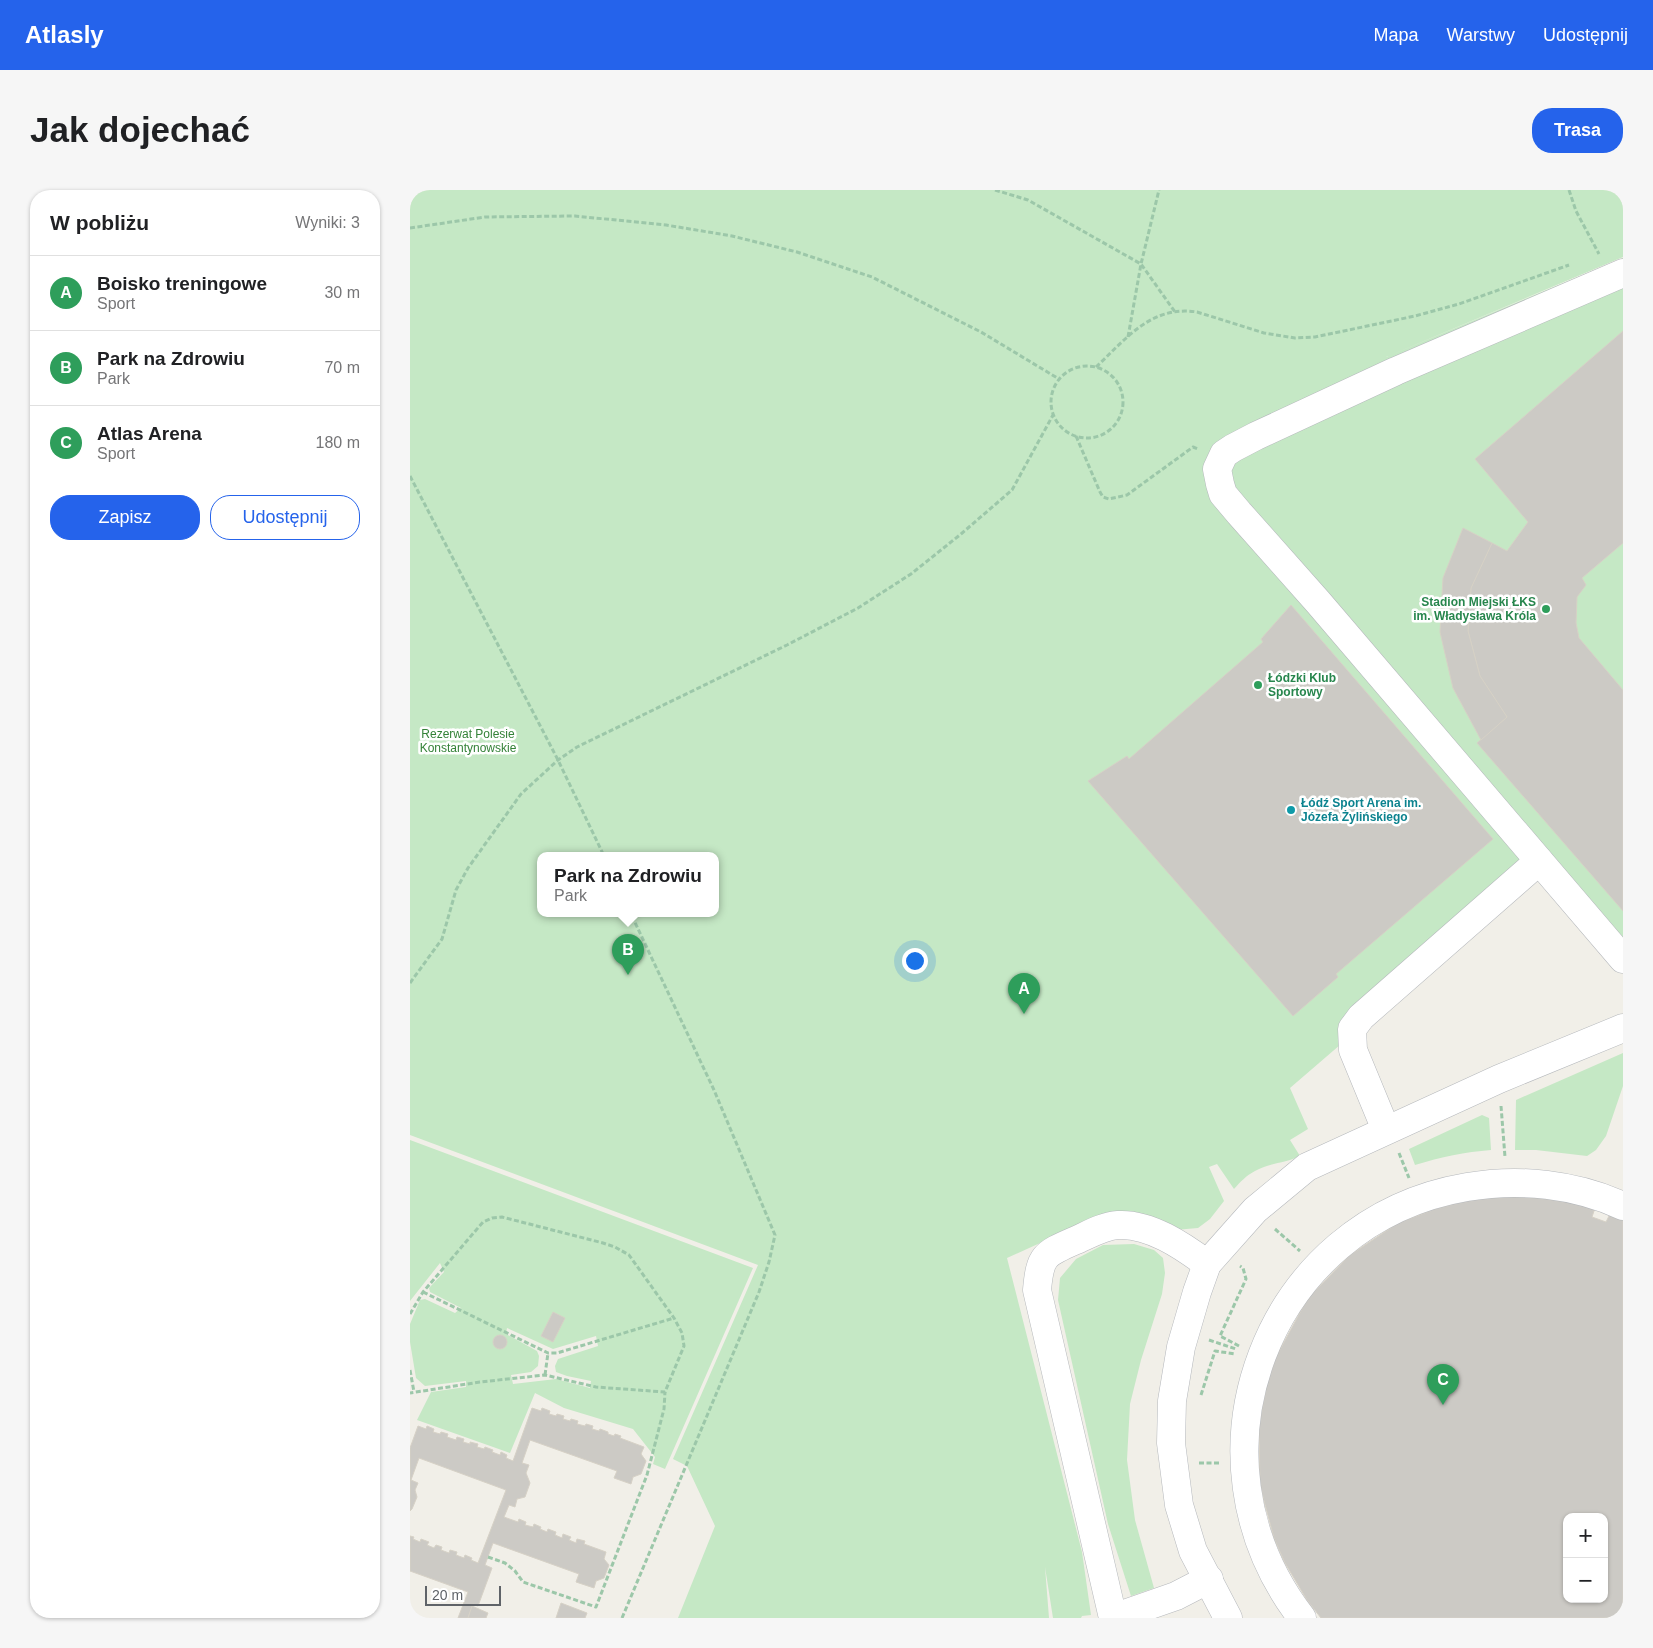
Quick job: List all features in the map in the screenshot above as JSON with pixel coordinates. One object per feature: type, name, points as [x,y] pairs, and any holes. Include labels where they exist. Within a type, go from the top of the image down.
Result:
[{"type":"street","points":[[1623,273],[1396,371],[1256,436],[1224,454],[1217,469],[1224,494],[1238,513],[1318,602],[1623,959]]},
{"type":"street","points":[[1393,1142],[1353,1050],[1352,1029],[1361,1017],[1539,861]]},
{"type":"street","points":[[1228,1618],[1193,1551],[1179,1505],[1171,1443],[1172,1400],[1182,1347],[1207,1264],[1255,1210],[1307,1166],[1393,1142],[1499,1079],[1623,1028]]},
{"type":"street","points":[[1302,1618],[1280,1586],[1258,1539],[1246,1489],[1244,1450],[1247,1410],[1256,1370],[1273,1329],[1298,1290],[1328,1256],[1365,1227],[1416,1200],[1448,1190],[1492,1183],[1540,1184],[1572,1189],[1623,1206]]},
{"type":"street","points":[[1207,1264],[1178,1244],[1149,1230],[1134,1226],[1117,1225],[1100,1230],[1052,1251],[1042,1261],[1038,1274],[1037,1290],[1113,1618],[1176,1596],[1209,1579]]},
{"type":"path","points":[[995,190],[1028,200],[1141,264],[1175,312]]},
{"type":"path","points":[[1128,337],[1141,264],[1159,190]]},
{"type":"path","points":[[1569,190],[1576,211],[1599,254],[1590,257]]},
{"type":"path","points":[[410,228],[485,216],[575,216],[666,225],[732,236],[796,252],[872,277],[981,332],[1059,380]]},
{"type":"path","points":[[1096,367],[1140,326],[1164,314],[1186,310],[1264,333],[1295,338],[1315,336],[1415,316],[1459,304],[1573,264]]},
{"type":"path","points":[[1086,366],[1096,367],[1113,376],[1122,391],[1123,410],[1120,419],[1108,432],[1090,439],[1076,436],[1064,430],[1054,415],[1051,406],[1051,397],[1059,380],[1066,372],[1086,366]]},
{"type":"path","points":[[410,983],[442,938],[456,890],[468,868],[521,794],[558,760],[577,747],[849,613],[911,574],[1012,490],[1054,415]]},
{"type":"path","points":[[1076,436],[1100,492],[1103,497],[1109,499],[1119,498],[1134,490],[1193,447],[1196,447],[1217,469]]},
{"type":"path","points":[[410,476],[558,760],[602,852]]},
{"type":"path","points":[[622,1618],[758,1292],[769,1262],[775,1235],[714,1090],[632,917]]},
{"type":"path","points":[[1503,1137],[1505,1152]]},
{"type":"path","points":[[1393,1142],[1406,1171]]},
{"type":"path","points":[[410,1314],[424,1292],[483,1222],[502,1217],[603,1243],[622,1251],[629,1256],[674,1318],[682,1333],[684,1346],[664,1392],[664,1409],[647,1475],[596,1607],[523,1582],[515,1571],[505,1563],[488,1557]]},
{"type":"path","points":[[1284,1238],[1294,1246]]},
{"type":"path","points":[[1239,1346],[1220,1336],[1241,1290]]},
{"type":"path","points":[[424,1292],[548,1353],[556,1353],[674,1318]]},
{"type":"path","points":[[1216,1342],[1233,1348]]},
{"type":"path","points":[[1202,1395],[1208,1369],[1215,1351],[1236,1354]]},
{"type":"path","points":[[545,1375],[548,1353]]},
{"type":"path","points":[[410,1370],[412,1392],[545,1375],[596,1386],[664,1392]]},
{"type":"path","points":[[1196,1464],[1215,1463]]},
{"type":"green space","name":"Rezerwat Polesie Konstantynowskie","points":[[410,190],[1623,190],[1623,257],[1386,357],[1623,258],[1623,957],[1542,871],[1290,1088],[1308,1129],[1290,1140],[1300,1156],[1255,1171],[1234,1189],[1217,1164],[1209,1167],[1224,1201],[1210,1219],[1198,1228],[1175,1230],[1095,1218],[1007,1258],[1082,1552],[1091,1615],[1082,1616],[1081,1618],[1053,1618],[1045,1567],[1049,1618],[678,1618],[715,1526],[687,1466],[673,1459],[758,1265],[410,1135]]},
{"type":"green space","points":[[1623,1053],[1623,1086],[1606,1136],[1596,1150],[1587,1156],[1536,1150],[1515,1150],[1516,1100]]},
{"type":"green space","points":[[1482,1115],[1489,1118],[1491,1150],[1453,1155],[1415,1165],[1409,1149]]},
{"type":"green space","points":[[410,1140],[753,1268],[665,1469],[653,1464],[655,1457],[633,1429],[564,1408],[535,1393],[510,1453],[417,1420],[431,1392],[466,1387],[466,1381],[425,1386],[416,1378],[410,1342],[410,1324],[420,1300],[425,1299],[455,1313],[461,1308],[430,1292],[429,1288],[444,1272],[440,1263],[410,1301]],"holes":[[[507,1328],[553,1349],[596,1336],[598,1346],[558,1359],[555,1366],[556,1372],[591,1381],[590,1388],[556,1379],[513,1384],[511,1375],[531,1372],[538,1366],[539,1356],[537,1351],[506,1334]]]},
{"type":"green space","points":[[1134,1244],[1154,1250],[1163,1258],[1165,1273],[1162,1294],[1141,1360],[1130,1404],[1127,1460],[1135,1520],[1154,1588],[1131,1596],[1108,1524],[1058,1300],[1060,1278],[1076,1259],[1103,1245]]},
{"type":"building","name":"Stadion Miejski ŁKS im. Władysława Króla","points":[[1623,331],[1623,543],[1582,578],[1586,585],[1577,597],[1576,623],[1579,638],[1623,690],[1623,911],[1477,743],[1507,717],[1480,676],[1468,631],[1471,588],[1492,543],[1507,551],[1528,522],[1475,459]]},
{"type":"building","points":[[1463,528],[1492,543],[1471,588],[1468,631],[1480,676],[1507,717],[1481,740],[1453,688],[1440,632],[1443,578]]},
{"type":"building","name":"Łódź Sport Arena im. Józefa Żylińskiego","points":[[1291,605],[1493,839],[1336,974],[1338,977],[1293,1016],[1088,781],[1127,756],[1129,759],[1263,642],[1261,639]]},
{"type":"building","points":[[1507,1195],[1564,1199],[1595,1208],[1592,1217],[1606,1222],[1610,1214],[1623,1220],[1623,1618],[1321,1618],[1307,1600],[1285,1563],[1274,1538],[1260,1483],[1259,1426],[1267,1384],[1276,1357],[1311,1295],[1350,1255],[1398,1223],[1451,1203]]},
{"type":"building","points":[[553,1312],[565,1318],[553,1342],[541,1336]]},
{"type":"building","points":[[500,1335],[505,1337],[507,1342],[505,1347],[500,1349],[495,1347],[493,1342],[495,1337]]},
{"type":"building","points":[[532,1408],[541,1411],[542,1408],[550,1411],[549,1414],[564,1416],[563,1419],[570,1421],[571,1419],[578,1421],[577,1424],[585,1426],[586,1424],[593,1426],[592,1429],[599,1431],[600,1429],[614,1436],[615,1434],[621,1436],[620,1438],[644,1447],[641,1454],[646,1461],[641,1474],[633,1477],[631,1484],[614,1478],[617,1471],[530,1440],[522,1463],[529,1465],[526,1473],[530,1483],[525,1497],[517,1499],[515,1507],[509,1505],[504,1517],[518,1522],[519,1519],[526,1522],[525,1525],[533,1527],[534,1524],[547,1532],[548,1529],[556,1532],[555,1535],[562,1538],[563,1534],[571,1537],[569,1540],[576,1543],[577,1539],[585,1541],[584,1544],[606,1552],[604,1559],[609,1565],[604,1578],[596,1581],[594,1588],[576,1582],[579,1574],[493,1543],[485,1565],[492,1568],[478,1606],[473,1604],[468,1618],[458,1618],[468,1592],[410,1571],[410,1536],[420,1542],[421,1539],[429,1542],[427,1545],[434,1548],[436,1545],[442,1547],[441,1550],[449,1553],[450,1550],[457,1552],[456,1555],[464,1558],[465,1555],[478,1563],[506,1490],[419,1458],[411,1480],[418,1483],[415,1490],[417,1497],[410,1511],[410,1448],[418,1426],[426,1429],[427,1426],[434,1429],[433,1432],[448,1434],[447,1437],[456,1440],[457,1437],[464,1439],[463,1442],[478,1444],[477,1447],[484,1449],[485,1447],[500,1455],[501,1452],[507,1455],[506,1458],[513,1461]]},
{"type":"building","points":[[561,1603],[587,1613],[585,1618],[556,1618]]},
{"type":"building","points":[[472,1606],[488,1613],[486,1618],[468,1618]]},
{"type":"place","name":"Stadion Miejski ŁKS im. Władysława Króla","points":[[1546,609]]},
{"type":"place","name":"Łódzki Klub Sportowy","points":[[1258,685]]},
{"type":"place","name":"Łódź Sport Arena im. Józefa Żylińskiego","points":[[1291,810]]},
{"type":"place","name":"Park na Zdrowiu","points":[[628,975]]},
{"type":"place","name":"Boisko treningowe","points":[[1024,1014]]},
{"type":"place","name":"Atlas Arena","points":[[1443,1405]]}]
